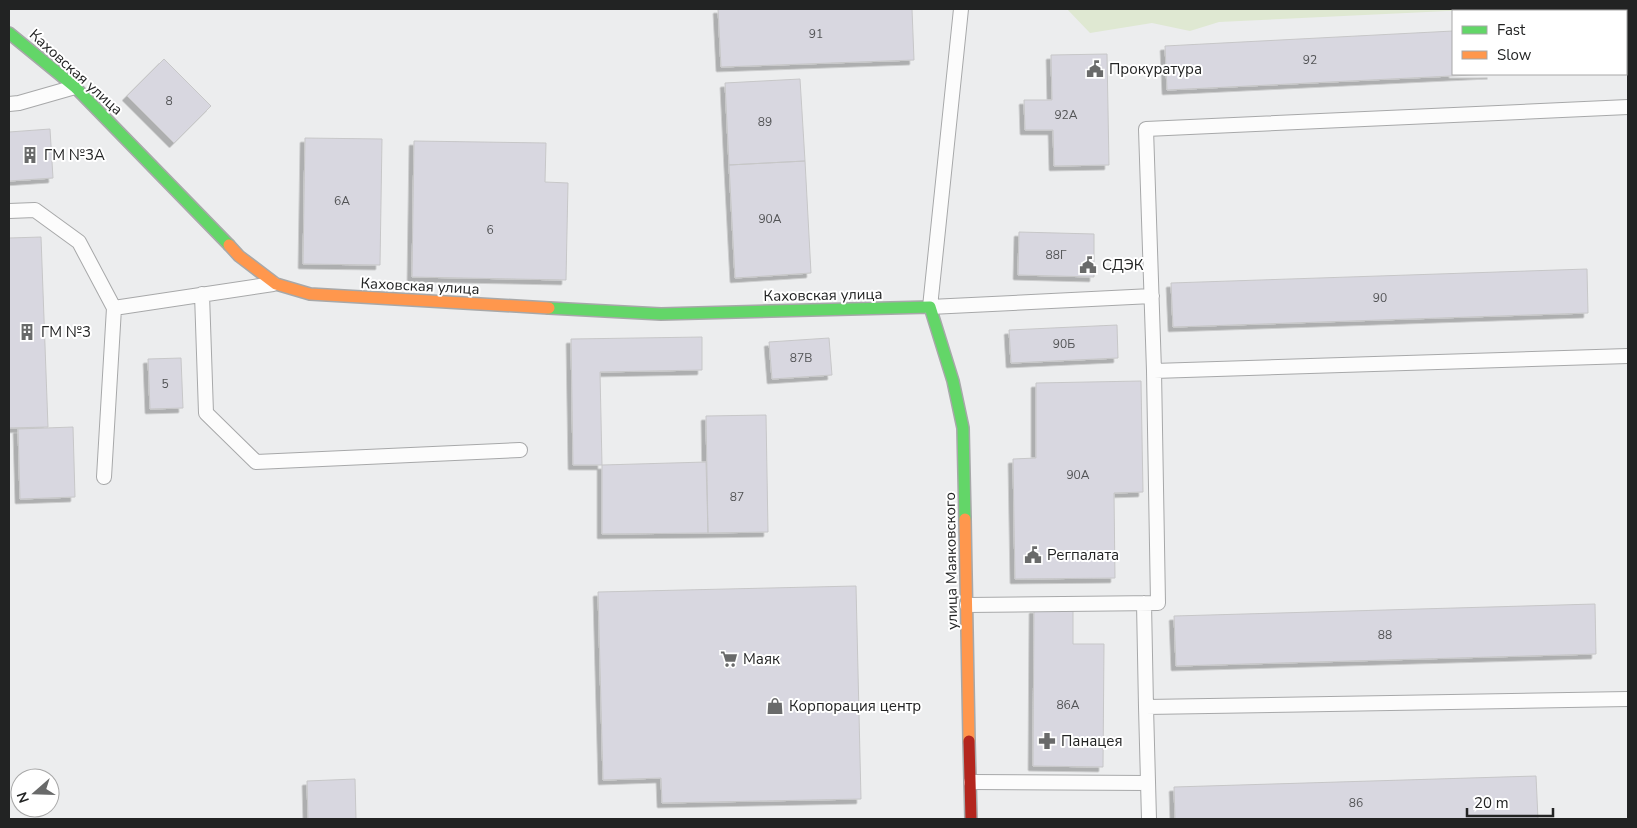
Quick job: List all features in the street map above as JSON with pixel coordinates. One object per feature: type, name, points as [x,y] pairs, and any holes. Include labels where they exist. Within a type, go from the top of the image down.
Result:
[{"type":"street","name":"Каховская улица","points":[[9,33],[75,87],[239,256],[276,284],[310,294],[661,314],[930,307]]},
{"type":"street","name":"улица Маяковского","points":[[930,307],[953,380],[963,428],[971,819]]},
{"type":"lane","points":[[961,9],[930,307],[1152,296]]},
{"type":"lane","points":[[9,104],[19,103],[75,87]]},
{"type":"lane","points":[[967,605],[1158,603],[1154,371],[1146,129],[1628,107]]},
{"type":"lane","points":[[9,211],[35,210],[79,242],[114,308],[104,477]]},
{"type":"lane","points":[[114,308],[276,284]]},
{"type":"lane","points":[[202,294],[206,414],[256,462],[520,450]]},
{"type":"lane","points":[[1154,371],[1628,356]]},
{"type":"lane","points":[[1144,603],[1149,819]]},
{"type":"lane","points":[[1146,707],[1628,699]]},
{"type":"lane","points":[[971,782],[1148,783]]},
{"type":"green space","points":[[1067,9],[1490,9],[1219,22],[1190,31],[1152,23],[1090,33]]},
{"type":"building","points":[[718,9],[912,9],[914,60],[721,67]]},
{"type":"building","points":[[1628,22],[1628,67],[1627,67]]},
{"type":"building","points":[[1452,31],[1452,75],[1472,75],[1167,90],[1165,46]]},
{"type":"building","points":[[1107,54],[1109,165],[1054,166],[1053,130],[1025,130],[1024,100],[1052,100],[1051,55]]},
{"type":"building","points":[[164,59],[211,106],[174,143],[127,96]]},
{"type":"building","points":[[800,79],[805,161],[729,165],[725,83]]},
{"type":"building","name":"ГМ №3А","points":[[50,129],[53,178],[9,181],[9,132]]},
{"type":"building","points":[[305,138],[382,139],[380,265],[303,264]]},
{"type":"building","points":[[414,141],[546,143],[545,182],[568,183],[566,280],[412,277]]},
{"type":"building","points":[[805,161],[811,273],[735,278],[729,165]]},
{"type":"building","points":[[1019,232],[1094,234],[1094,277],[1018,275]]},
{"type":"building","name":"ГМ №3","points":[[41,237],[48,427],[9,428],[9,238]]},
{"type":"building","points":[[1587,269],[1588,313],[1173,327],[1171,283]]},
{"type":"building","points":[[1117,325],[1118,358],[1011,363],[1009,330]]},
{"type":"building","points":[[702,337],[702,370],[600,372],[602,465],[573,465],[571,339]]},
{"type":"building","points":[[829,338],[832,375],[772,379],[769,342]]},
{"type":"building","points":[[181,358],[183,408],[150,409],[148,359]]},
{"type":"building","points":[[1141,381],[1143,492],[1114,493],[1115,578],[1015,579],[1013,459],[1036,458],[1036,383]]},
{"type":"building","points":[[766,415],[768,532],[708,533],[706,416]]},
{"type":"building","points":[[73,427],[75,497],[20,499],[18,429]]},
{"type":"building","points":[[706,462],[708,533],[602,534],[602,465]]},
{"type":"building","name":"Маяк","points":[[856,586],[861,799],[662,803],[661,778],[603,780],[598,592]]},
{"type":"building","points":[[1595,604],[1596,654],[1176,666],[1174,616]]},
{"type":"building","points":[[1034,609],[1073,609],[1073,644],[1104,644],[1103,767],[1033,766]]},
{"type":"building","points":[[1536,776],[1538,819],[1175,819],[1174,787]]},
{"type":"building","points":[[355,779],[356,819],[308,819],[307,781]]},
{"type":"traffic: fast","points":[[9,33],[75,87],[229,245]]},
{"type":"traffic: fast","points":[[549,308],[661,314],[930,307],[953,381],[963,428],[965,519]]},
{"type":"traffic: slow","points":[[229,245],[239,256],[276,284],[310,294],[549,308]]},
{"type":"traffic: slow","points":[[965,519],[969,741]]},
{"type":"traffic: jam","points":[[969,741],[971,819]]},
{"type":"place","name":"Прокуратура","points":[[1095,69]]},
{"type":"place","name":"ГМ №3А","points":[[30,155]]},
{"type":"place","name":"СДЭК","points":[[1088,265]]},
{"type":"place","name":"ГМ №3","points":[[27,332]]},
{"type":"place","name":"Регпалата","points":[[1033,555]]},
{"type":"place","name":"Маяк","points":[[729,659]]},
{"type":"place","name":"Корпорация центр","points":[[775,706]]},
{"type":"place","name":"Панацея","points":[[1047,741]]}]
